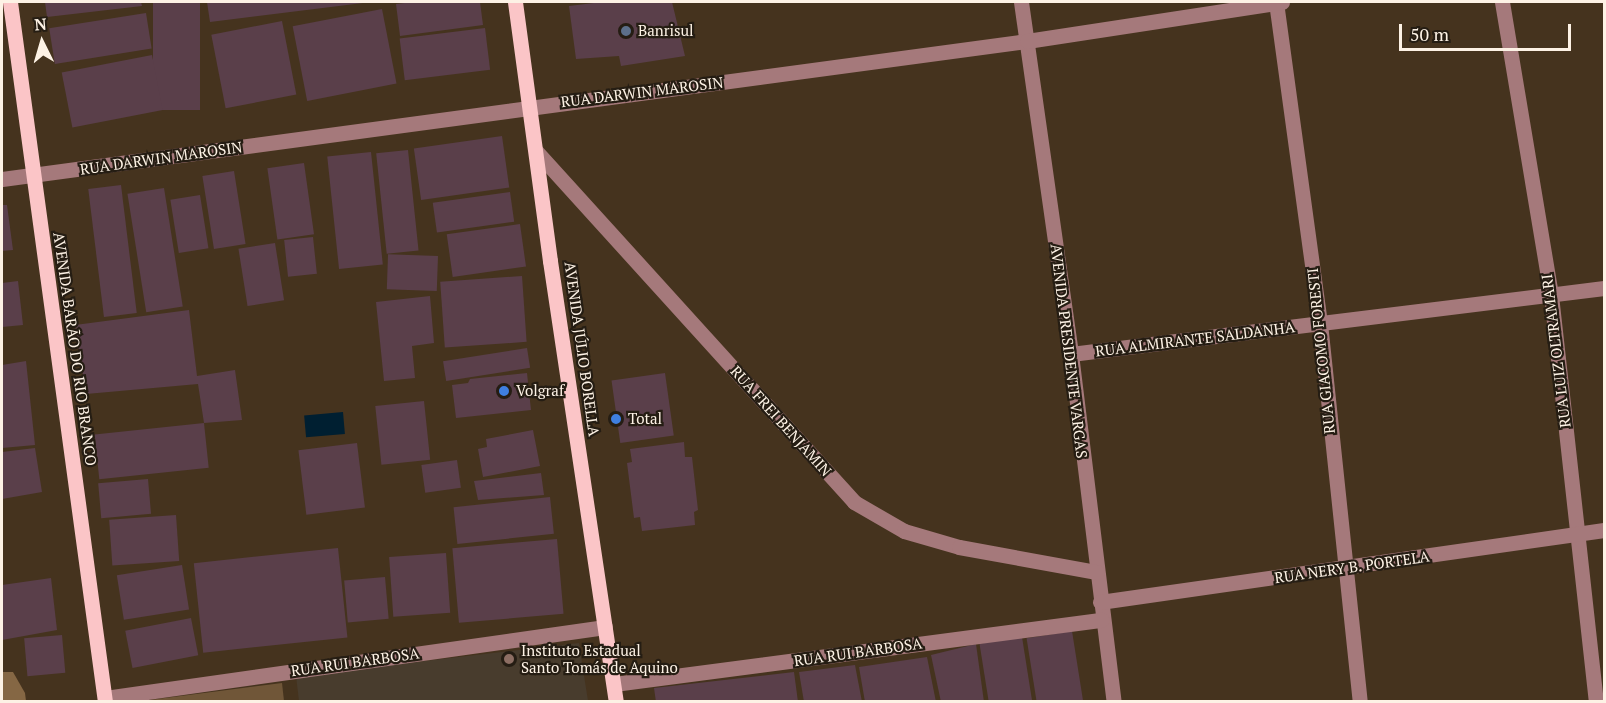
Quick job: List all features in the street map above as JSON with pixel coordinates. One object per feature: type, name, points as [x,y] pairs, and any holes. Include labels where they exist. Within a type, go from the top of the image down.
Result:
[{"type":"main road","name":"AVENIDA BARÃO DO RIO BRANCO","points":[[10,2],[105,700]]},
{"type":"main road","name":"AVENIDA JÚLIO BORELLA","points":[[515,2],[616,702]]},
{"type":"street","name":"AVENIDA PRESIDENTE VARGAS","points":[[1021,2],[1071,354],[1102,620],[1114,702]]},
{"type":"street","name":"RUA GIACOMO FORESTI","points":[[1276,2],[1320,323],[1344,568],[1360,702]]},
{"type":"street","name":"RUA DARWIN MAROSIN","points":[[2,179],[530,106],[1027,41],[1282,2]]},
{"type":"street","name":"RUA LUIZ OLTRAMARI","points":[[1502,2],[1551,295],[1596,702]]},
{"type":"street","name":"RUA FREI BENJAMIN","points":[[536,152],[854,502],[904,531],[937,541],[1097,572]]},
{"type":"street","name":"RUA ALMIRANTE SALDANHA","points":[[1071,354],[1605,288]]},
{"type":"street","name":"RUA NERY B. PORTELA","points":[[1100,602],[1605,530]]},
{"type":"street","name":"RUA RUI BARBOSA","points":[[614,684],[1102,620]]},
{"type":"street","name":"RUA RUI BARBOSA","points":[[105,700],[605,627]]},
{"type":"shaded area","name":"Instituto Estadual Santo Tomás de Aquino","points":[[579,643],[588,701],[299,701],[296,676]]},
{"type":"shaded area","points":[[2,672],[13,672],[25,693],[26,701],[2,701]]},
{"type":"shaded area","points":[[282,683],[284,701],[142,701]]},
{"type":"water","points":[[343,412],[345,434],[306,437],[304,415]]},
{"type":"building","points":[[45,2],[141,2],[142,6],[47,17]]},
{"type":"building","points":[[153,2],[200,2],[200,110],[153,110]]},
{"type":"building","points":[[207,2],[363,2],[363,3],[210,22]]},
{"type":"building","points":[[480,2],[483,25],[400,36],[396,4]]},
{"type":"building","name":"Banrisul","points":[[602,2],[672,2],[685,56],[621,66],[619,56],[576,59],[569,6]]},
{"type":"building","points":[[382,9],[397,84],[307,101],[293,26]]},
{"type":"building","points":[[146,13],[152,49],[55,64],[49,28]]},
{"type":"building","points":[[282,21],[296,95],[226,108],[211,35]]},
{"type":"building","points":[[485,28],[490,70],[405,80],[400,38]]},
{"type":"building","points":[[152,55],[163,110],[72,128],[62,73]]},
{"type":"building","points":[[502,136],[509,187],[421,200],[414,148]]},
{"type":"building","points":[[408,150],[419,250],[387,254],[376,153]]},
{"type":"building","points":[[371,152],[383,264],[339,269],[327,157]]},
{"type":"building","points":[[304,163],[314,234],[277,239],[267,168]]},
{"type":"building","points":[[234,171],[246,244],[214,249],[202,176]]},
{"type":"building","points":[[121,185],[137,313],[104,317],[88,189]]},
{"type":"building","points":[[164,188],[183,307],[146,312],[127,194]]},
{"type":"building","points":[[510,192],[514,222],[437,233],[433,203]]},
{"type":"building","points":[[200,195],[208,248],[179,253],[170,200]]},
{"type":"building","points":[[2,205],[7,205],[13,250],[2,251]]},
{"type":"building","points":[[520,224],[526,267],[453,277],[447,234]]},
{"type":"building","points":[[313,237],[317,274],[288,277],[284,240]]},
{"type":"building","points":[[275,243],[284,300],[248,306],[238,249]]},
{"type":"building","points":[[388,254],[438,256],[437,291],[387,289]]},
{"type":"building","points":[[522,276],[527,342],[445,348],[440,282]]},
{"type":"building","points":[[18,281],[23,325],[2,327],[2,283]]},
{"type":"building","points":[[430,296],[434,343],[412,346],[415,378],[384,381],[376,302]]},
{"type":"building","points":[[189,310],[197,376],[235,370],[242,420],[204,423],[198,384],[86,394],[75,325]]},
{"type":"building","points":[[527,348],[530,368],[446,381],[443,361]]},
{"type":"building","points":[[26,361],[35,445],[2,448],[2,365]]},
{"type":"building","points":[[527,373],[531,410],[456,418],[452,385],[468,383],[470,379]]},
{"type":"building","points":[[665,373],[674,435],[620,443],[612,381]]},
{"type":"building","points":[[424,401],[430,460],[381,465],[375,406]]},
{"type":"building","points":[[204,423],[209,468],[99,479],[95,434]]},
{"type":"building","points":[[533,430],[540,466],[483,477],[478,449],[487,447],[486,439]]},
{"type":"building","points":[[684,442],[685,457],[692,457],[698,510],[694,512],[695,525],[642,531],[640,517],[634,518],[627,463],[632,462],[630,449]]},
{"type":"building","points":[[357,443],[365,508],[306,515],[298,450]]},
{"type":"building","points":[[35,448],[42,492],[2,499],[2,452]]},
{"type":"building","points":[[457,460],[461,488],[425,493],[421,465]]},
{"type":"building","points":[[541,473],[544,495],[478,500],[474,481]]},
{"type":"building","points":[[148,479],[151,514],[101,518],[98,483]]},
{"type":"building","points":[[550,497],[554,534],[457,544],[454,507]]},
{"type":"building","points":[[176,515],[179,561],[112,566],[109,520]]},
{"type":"building","points":[[557,539],[564,614],[459,623],[452,548]]},
{"type":"building","points":[[338,548],[347,638],[203,653],[194,563]]},
{"type":"building","points":[[446,553],[450,613],[393,617],[389,557]]},
{"type":"building","points":[[182,565],[189,609],[124,620],[117,575]]},
{"type":"building","points":[[385,577],[389,619],[348,622],[344,581]]},
{"type":"building","points":[[51,578],[57,630],[2,640],[2,585]]},
{"type":"building","points":[[191,618],[198,655],[132,668],[125,631]]},
{"type":"building","points":[[1072,631],[1083,702],[1037,702],[1027,638]]},
{"type":"building","points":[[62,635],[65,673],[27,676],[24,638]]},
{"type":"building","points":[[1022,637],[1032,702],[989,702],[980,644]]},
{"type":"building","points":[[976,644],[984,702],[941,702],[931,655]]},
{"type":"building","points":[[927,657],[936,702],[865,702],[859,667]]},
{"type":"building","points":[[855,665],[862,702],[804,702],[799,672]]},
{"type":"building","points":[[794,672],[798,702],[656,702],[654,688]]},
{"type":"place","name":"Banrisul","points":[[626,31]]},
{"type":"place","name":"Volgraf","points":[[504,391]]},
{"type":"place","name":"Total","points":[[616,419]]},
{"type":"place","name":"Instituto Estadual Santo Tomás de Aquino","points":[[509,659]]}]
